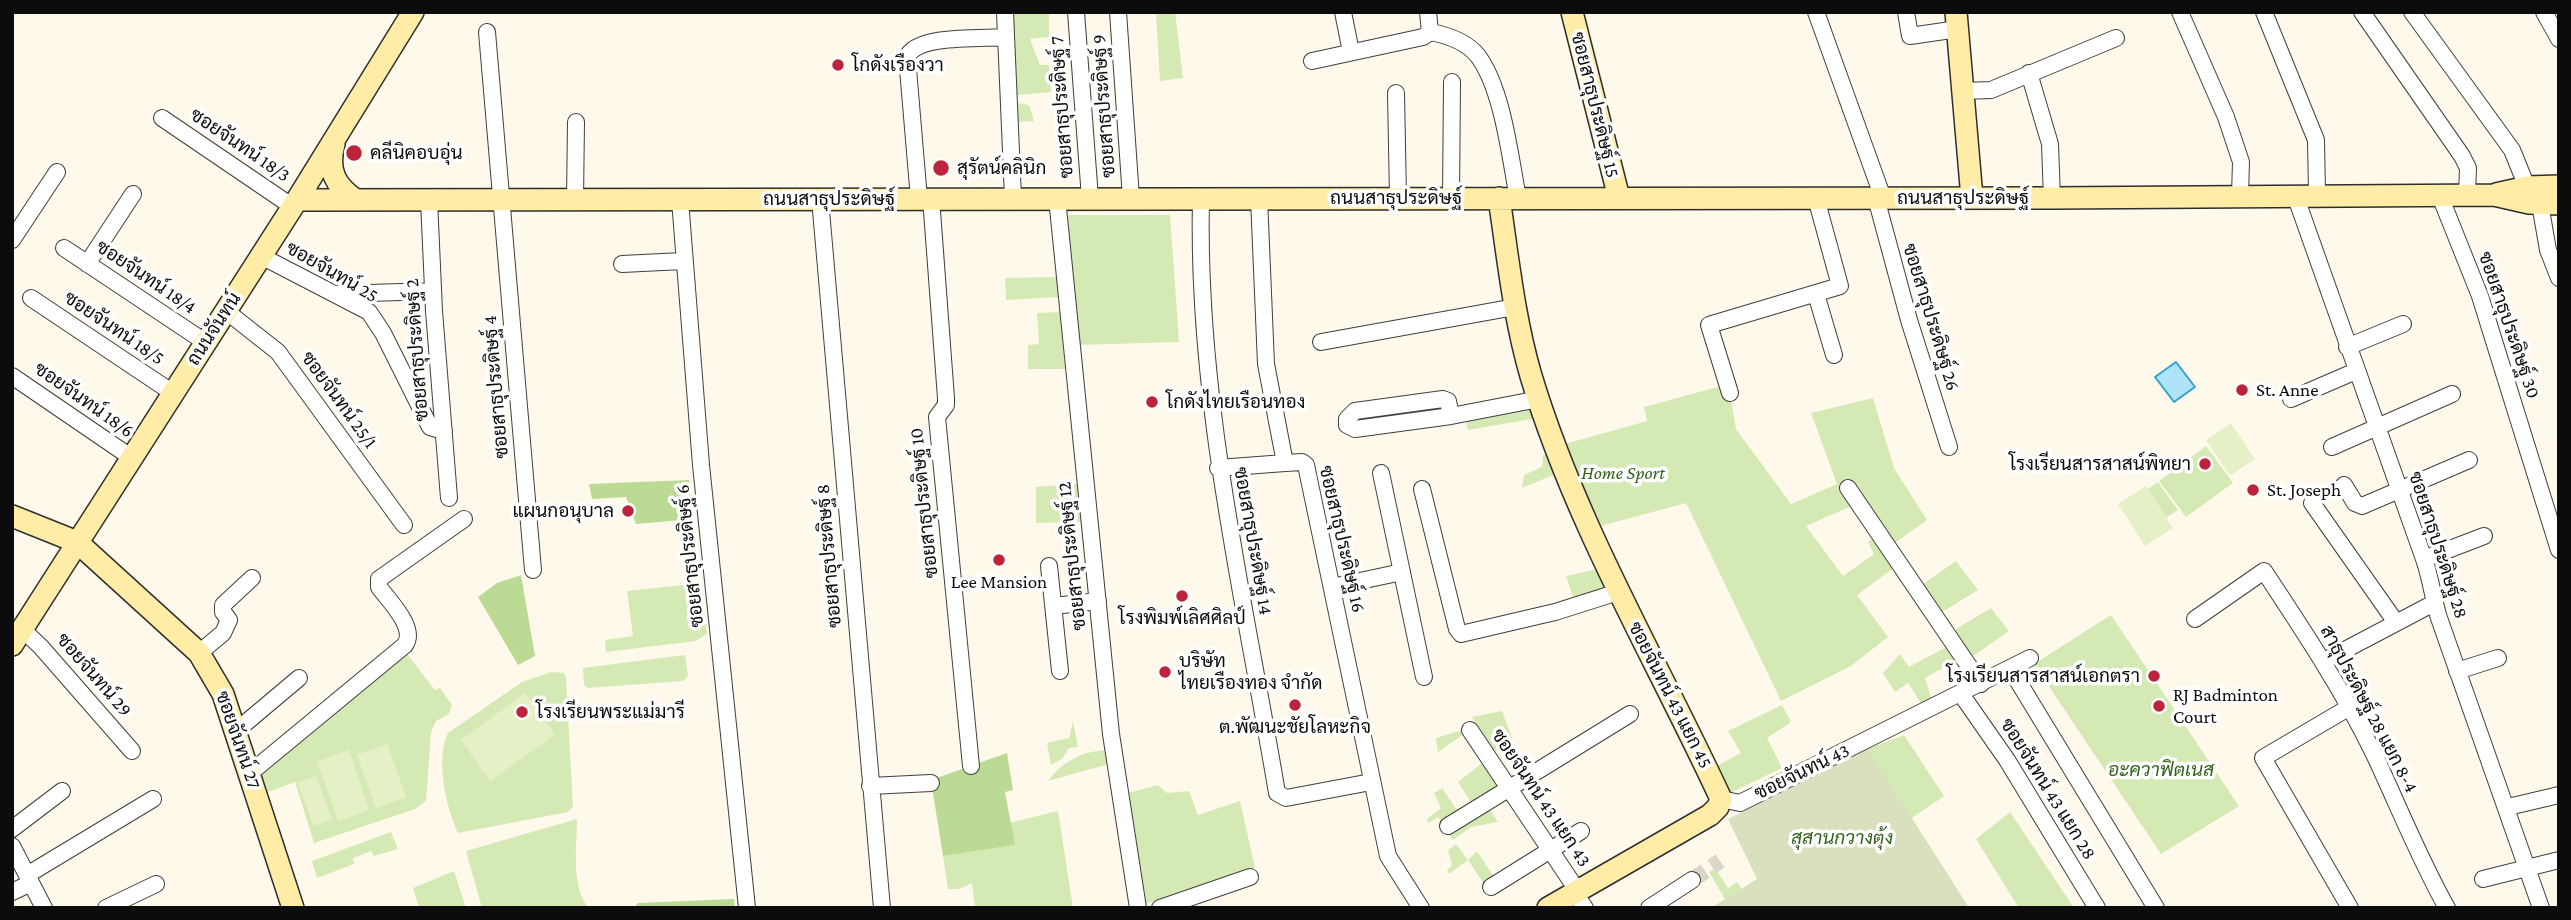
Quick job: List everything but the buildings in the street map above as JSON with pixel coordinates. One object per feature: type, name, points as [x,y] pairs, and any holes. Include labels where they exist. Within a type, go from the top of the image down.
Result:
[{"type":"main road","name":"ถนนจันทน์","points":[[17,637],[295,203],[413,12]]},
{"type":"main road","name":"ซอยสาธุประดิษฐ์ 15","points":[[1572,12],[1619,198]]},
{"type":"main road","points":[[1957,21],[1972,198]]},
{"type":"main road","points":[[337,135],[331,164],[334,177],[344,192],[356,200]]},
{"type":"main road","name":"ถนนสาธุประดิษฐ์","points":[[295,203],[356,200],[925,198],[2052,198],[2317,194],[2494,195],[2542,198],[2559,186]]},
{"type":"main road","name":"ซอยจันทน์ 43 แยก 45","points":[[1508,198],[1515,307],[1539,399],[1580,506],[1618,592],[1721,799]]},
{"type":"main road","points":[[12,516],[77,542]]},
{"type":"main road","name":"ซอยจันทน์ 27","points":[[77,542],[199,653],[223,694],[293,908]]},
{"type":"main road","points":[[1570,901],[1710,815],[1721,799]]},
{"type":"street","points":[[1005,12],[1013,198]]},
{"type":"street","name":"ซอยสาธุประดิษฐ์ 7","points":[[1076,12],[1090,198]]},
{"type":"street","name":"ซอยสาธุประดิษฐ์ 9","points":[[1118,12],[1131,198]]},
{"type":"street","points":[[1343,12],[1352,52]]},
{"type":"street","points":[[1427,12],[1430,32]]},
{"type":"street","name":"ซอยสาธุประดิษฐ์ 26","points":[[1816,12],[1879,198],[1909,320],[1949,447]]},
{"type":"street","points":[[1906,12],[1910,36],[1957,21]]},
{"type":"street","points":[[2179,12],[2226,117],[2241,162],[2240,195]]},
{"type":"street","points":[[2264,12],[2316,140],[2317,194]]},
{"type":"street","points":[[2362,12],[2462,156],[2468,168],[2467,195]]},
{"type":"street","points":[[2412,12],[2512,150],[2542,198],[2548,250],[2559,278]]},
{"type":"street","points":[[2544,12],[2559,39]]},
{"type":"street","name":"ซอยสาธุประดิษฐ์ 4","points":[[487,32],[533,570]]},
{"type":"street","points":[[1312,61],[1423,37],[1430,32]]},
{"type":"street","points":[[1430,32],[1456,40],[1478,56],[1495,95],[1508,198]]},
{"type":"street","name":"ซอยสาธุประดิษฐ์ 10","points":[[971,766],[937,416],[946,405],[946,398],[907,57],[910,51],[923,42],[1006,37]]},
{"type":"street","points":[[1963,91],[1991,90],[2116,38]]},
{"type":"street","points":[[2029,72],[2050,144],[2052,198]]},
{"type":"street","points":[[1451,198],[1452,82]]},
{"type":"street","points":[[1396,93],[1398,198]]},
{"type":"street","name":"ซอยจันทน์ 18/3","points":[[162,118],[295,203]]},
{"type":"street","points":[[575,201],[576,122]]},
{"type":"street","points":[[12,240],[57,172]]},
{"type":"street","points":[[87,264],[133,194]]},
{"type":"street","name":"ซอยสาธุประดิษฐ์ 28","points":[[2295,195],[2347,347],[2378,425],[2435,592],[2434,603],[2508,807],[2541,908]]},
{"type":"street","name":"ซอยสาธุประดิษฐ์ 30","points":[[2440,196],[2480,296],[2551,502],[2559,550]]},
{"type":"street","name":"ซอยสาธุประดิษฐ์ 12","points":[[1057,198],[1112,744],[1138,908]]},
{"type":"street","name":"ซอยสาธุประดิษฐ์ 14","points":[[1201,198],[1205,311],[1218,468],[1277,793],[1286,798],[1371,782]]},
{"type":"street","points":[[1218,468],[1285,463],[1266,364],[1259,198]]},
{"type":"street","points":[[1730,393],[1709,325],[1840,286],[1816,198]]},
{"type":"street","name":"ซอยสาธุประดิษฐ์ 8","points":[[820,199],[882,908]]},
{"type":"street","name":"ซอยสาธุประดิษฐ์ 2","points":[[429,200],[433,291],[449,498]]},
{"type":"street","name":"ซอยสาธุประดิษฐ์ 6","points":[[680,200],[683,261],[747,908]]},
{"type":"street","name":"ซอยจันทน์ 18/4","points":[[64,248],[205,342]]},
{"type":"street","name":"ซอยจันทน์ 25","points":[[261,256],[369,312],[430,427],[444,431]]},
{"type":"street","points":[[622,264],[683,261]]},
{"type":"street","points":[[332,295],[433,291]]},
{"type":"street","points":[[1816,294],[1834,355]]},
{"type":"street","name":"ซอยจันทน์ 18/5","points":[[31,298],[173,393]]},
{"type":"street","points":[[1321,342],[1515,307]]},
{"type":"street","name":"ซอยจันทน์ 25/1","points":[[226,311],[278,352],[404,525]]},
{"type":"street","points":[[2347,347],[2403,324]]},
{"type":"street","points":[[2291,399],[2356,371]]},
{"type":"street","name":"ซอยจันทน์ 18/6","points":[[12,376],[132,458]]},
{"type":"street","points":[[2332,447],[2452,394]]},
{"type":"street","points":[[1451,416],[1448,401],[1443,399],[1355,411],[1347,419],[1347,425],[1355,429],[1451,416],[1539,399]]},
{"type":"street","points":[[2344,485],[2355,503],[2362,506],[2400,492],[2469,460]]},
{"type":"street","name":"ซอยสาธุประดิษฐ์ 16","points":[[1285,463],[1302,462],[1306,465],[1388,856],[1421,908]]},
{"type":"street","points":[[1381,473],[1424,677]]},
{"type":"street","points":[[1849,488],[1980,684]]},
{"type":"street","points":[[1422,489],[1457,629],[1461,634],[1555,612],[1618,592]]},
{"type":"street","points":[[2312,503],[2395,621]]},
{"type":"street","points":[[250,774],[405,645],[409,639],[409,630],[379,587],[379,579],[464,519]]},
{"type":"street","points":[[2424,559],[2484,536]]},
{"type":"street","points":[[1049,566],[1060,671]]},
{"type":"street","name":"สาธุประดิษฐ์ 28 แยก 8-4","points":[[2195,619],[2264,571],[2324,661],[2373,752],[2429,876],[2447,908]]},
{"type":"street","points":[[1332,587],[1402,572]]},
{"type":"street","points":[[199,653],[226,629],[229,620],[223,612],[223,605],[252,578]]},
{"type":"street","points":[[1054,606],[1098,601]]},
{"type":"street","points":[[2324,661],[2395,621],[2434,603]]},
{"type":"street","name":"ซอยจันทน์ 29","points":[[17,637],[41,646],[132,751]]},
{"type":"street","name":"ซอยจันทน์ 43","points":[[1721,799],[1740,803],[2030,658]]},
{"type":"street","points":[[2457,671],[2498,658]]},
{"type":"street","points":[[2010,668],[2156,908]]},
{"type":"street","points":[[236,730],[299,678]]},
{"type":"street","name":"ซอยจันทน์ 43 แยก 28","points":[[1961,694],[2007,760],[2097,908]]},
{"type":"street","points":[[2348,708],[2263,758],[2350,908]]},
{"type":"street","points":[[1448,826],[1630,714]]},
{"type":"street","name":"ซอยจันทน์ 43 แยก 43","points":[[1470,730],[1552,850],[1570,901]]},
{"type":"street","points":[[870,786],[931,783]]},
{"type":"street","points":[[12,829],[62,791]]},
{"type":"street","points":[[2508,807],[2559,795]]},
{"type":"street","points":[[12,892],[153,799]]},
{"type":"street","points":[[1490,887],[1581,831]]},
{"type":"street","points":[[12,846],[44,908]]},
{"type":"street","points":[[2483,879],[2559,860]]},
{"type":"street","points":[[1160,908],[1250,877]]},
{"type":"street","points":[[1649,908],[1692,880]]},
{"type":"street","points":[[106,908],[156,884]]},
{"type":"green space","points":[[1011,12],[1049,12],[1049,37],[1030,39],[1040,65],[1049,65],[1051,92],[1017,95]]},
{"type":"green space","points":[[1156,12],[1175,12],[1183,78],[1160,81]]},
{"type":"green space","points":[[1017,103],[1029,105],[1034,121],[1018,122]]},
{"type":"green space","points":[[1068,215],[1170,215],[1179,342],[1076,345]]},
{"type":"green space","points":[[1057,277],[1059,297],[1006,300],[1005,278]]},
{"type":"green space","points":[[1060,312],[1065,369],[1028,369],[1028,345],[1039,344],[1037,313]]},
{"type":"green space","name":"Home Sport","points":[[1725,385],[1730,393],[1736,429],[1791,504],[1837,484],[1811,413],[1873,398],[1894,468],[1927,520],[1892,545],[1856,504],[1806,526],[1843,576],[1874,554],[1868,542],[1877,535],[1898,565],[1857,595],[1888,637],[1851,666],[1781,701],[1686,503],[1597,527],[1565,444],[1647,421],[1644,407]]},
{"type":"green space","points":[[1534,405],[1538,418],[1468,430],[1465,418]]},
{"type":"green space","points":[[2231,423],[2255,459],[2230,476],[2206,440]]},
{"type":"green space","points":[[2206,446],[2233,483],[2186,517],[2159,481]]},
{"type":"green space","points":[[1551,451],[1558,473],[1522,488],[1524,475],[1542,467],[1543,455]]},
{"type":"green space","points":[[689,480],[694,519],[636,524],[626,497],[592,499],[589,484]]},
{"type":"green space","points":[[2158,482],[2178,510],[2166,518],[2148,489]]},
{"type":"green space","points":[[1077,484],[1081,522],[1036,523],[1036,487]]},
{"type":"green space","points":[[2146,486],[2173,528],[2145,546],[2118,504]]},
{"type":"green space","points":[[1956,561],[1978,590],[1939,614],[1920,586]]},
{"type":"green space","points":[[1598,569],[1604,589],[1574,600],[1566,576]]},
{"type":"green space","points":[[521,575],[535,656],[518,665],[478,597],[497,583]]},
{"type":"green space","points":[[701,583],[707,634],[696,641],[606,652],[605,640],[633,636],[627,591]]},
{"type":"green space","points":[[1991,608],[2009,631],[1969,659],[1951,632]]},
{"type":"green space","name":"อะควาฟิตเนส","points":[[2111,615],[2239,806],[2161,854],[2034,664]]},
{"type":"green space","points":[[1950,645],[1959,659],[1925,678],[1932,700],[1922,705],[1908,683],[1895,692],[1883,673],[1900,654],[1909,667]]},
{"type":"green space","points":[[404,650],[435,690],[440,688],[452,705],[449,714],[436,721],[431,732],[426,801],[415,809],[314,843],[295,782],[268,792],[260,768]]},
{"type":"green space","points":[[685,655],[688,676],[683,681],[588,688],[584,685],[583,668]]},
{"type":"green space","points":[[551,672],[564,673],[566,677],[573,807],[568,812],[458,833],[442,770],[442,756],[448,733],[522,682]]},
{"type":"green space","points":[[525,693],[555,735],[490,781],[461,740]]},
{"type":"green space","points":[[1782,705],[1791,722],[1767,738],[1782,768],[1728,794],[1713,768],[1741,753],[1728,731]]},
{"type":"green space","points":[[1502,711],[1513,740],[1494,751],[1472,717]]},
{"type":"green space","points":[[1073,721],[1078,747],[1069,748],[1062,759],[1051,765],[1047,743],[1069,738]]},
{"type":"green space","points":[[1466,729],[1467,732],[1438,752],[1436,738]]},
{"type":"green space","points":[[1904,735],[1944,796],[1912,818],[1969,908],[1943,908],[1867,749]]},
{"type":"green space","points":[[387,744],[406,797],[376,808],[357,755]]},
{"type":"green space","name":"สุสานกวางตุ้ง","points":[[1867,749],[1969,908],[1711,908],[1757,879],[1728,819]]},
{"type":"green space","points":[[349,750],[369,810],[338,821],[317,761]]},
{"type":"green space","points":[[1108,750],[1109,764],[1048,781],[1074,758],[1090,752]]},
{"type":"green space","points":[[1007,753],[1013,790],[1005,792],[1015,845],[943,856],[931,780]]},
{"type":"green space","points":[[1486,760],[1503,784],[1472,804],[1458,782]]},
{"type":"green space","points":[[316,776],[332,819],[313,826],[298,783]]},
{"type":"green space","points":[[1158,785],[1167,793],[1189,791],[1198,815],[1240,801],[1255,868],[1145,904],[1128,793]]},
{"type":"green space","points":[[1442,788],[1459,813],[1443,824],[1438,817],[1428,823],[1427,819],[1441,808],[1434,793]]},
{"type":"green space","points":[[1486,805],[1498,822],[1471,827],[1453,840],[1447,830]]},
{"type":"green space","points":[[1058,811],[1073,908],[975,908],[972,883],[959,889],[948,889],[943,856],[1015,845],[1009,823]]},
{"type":"green space","points":[[2010,812],[2074,908],[2019,908],[1976,839]]},
{"type":"green space","points":[[577,819],[576,864],[582,897],[587,906],[615,908],[482,908],[466,851]]},
{"type":"green space","points":[[391,832],[398,849],[374,856],[371,851],[353,858],[354,864],[317,878],[312,861]]},
{"type":"green space","points":[[1456,844],[1468,860],[1449,874],[1447,870],[1452,865],[1448,850]]},
{"type":"green space","points":[[1477,851],[1496,880],[1486,887],[1468,860]]},
{"type":"green space","points":[[1715,868],[1728,888],[1737,882],[1742,889],[1725,899],[1709,872]]},
{"type":"green space","points":[[454,871],[466,908],[419,908],[413,888]]},
{"type":"green space","points":[[734,899],[735,908],[634,908],[638,903]]},
{"type":"water","points":[[2176,362],[2195,387],[2174,402],[2155,377]]},
{"type":"tunnel","points":[[1692,880],[1720,861]]},
{"type":"place","name":"โกดังเรืองวา","points":[[838,65]]},
{"type":"place","name":"คลีนิคอบอุ่น","points":[[354,153]]},
{"type":"place","name":"สุรัตน์คลินิก","points":[[941,168]]},
{"type":"place","name":"St. Anne","points":[[2242,390]]},
{"type":"place","name":"โกดังไทยเรือนทอง","points":[[1152,402]]},
{"type":"place","name":"โรงเรียนสารสาสน์พิทยา","points":[[2205,464]]},
{"type":"place","name":"St. Joseph","points":[[2253,490]]},
{"type":"place","name":"แผนกอนุบาล","points":[[628,511]]},
{"type":"place","name":"Lee Mansion","points":[[999,560]]},
{"type":"place","name":"โรงพิมพ์เลิศศิลป์","points":[[1182,596]]},
{"type":"place","name":"บริษัท ไทยเรืองทอง จำกัด","points":[[1165,672]]},
{"type":"place","name":"โรงเรียนสารสาสน์เอกตรา","points":[[2154,676]]},
{"type":"place","name":"ต.พัฒนะชัยโลหะกิจ","points":[[1295,705]]},
{"type":"place","name":"RJ Badminton Court","points":[[2159,706]]},
{"type":"place","name":"โรงเรียนพระแม่มารี","points":[[522,712]]}]
